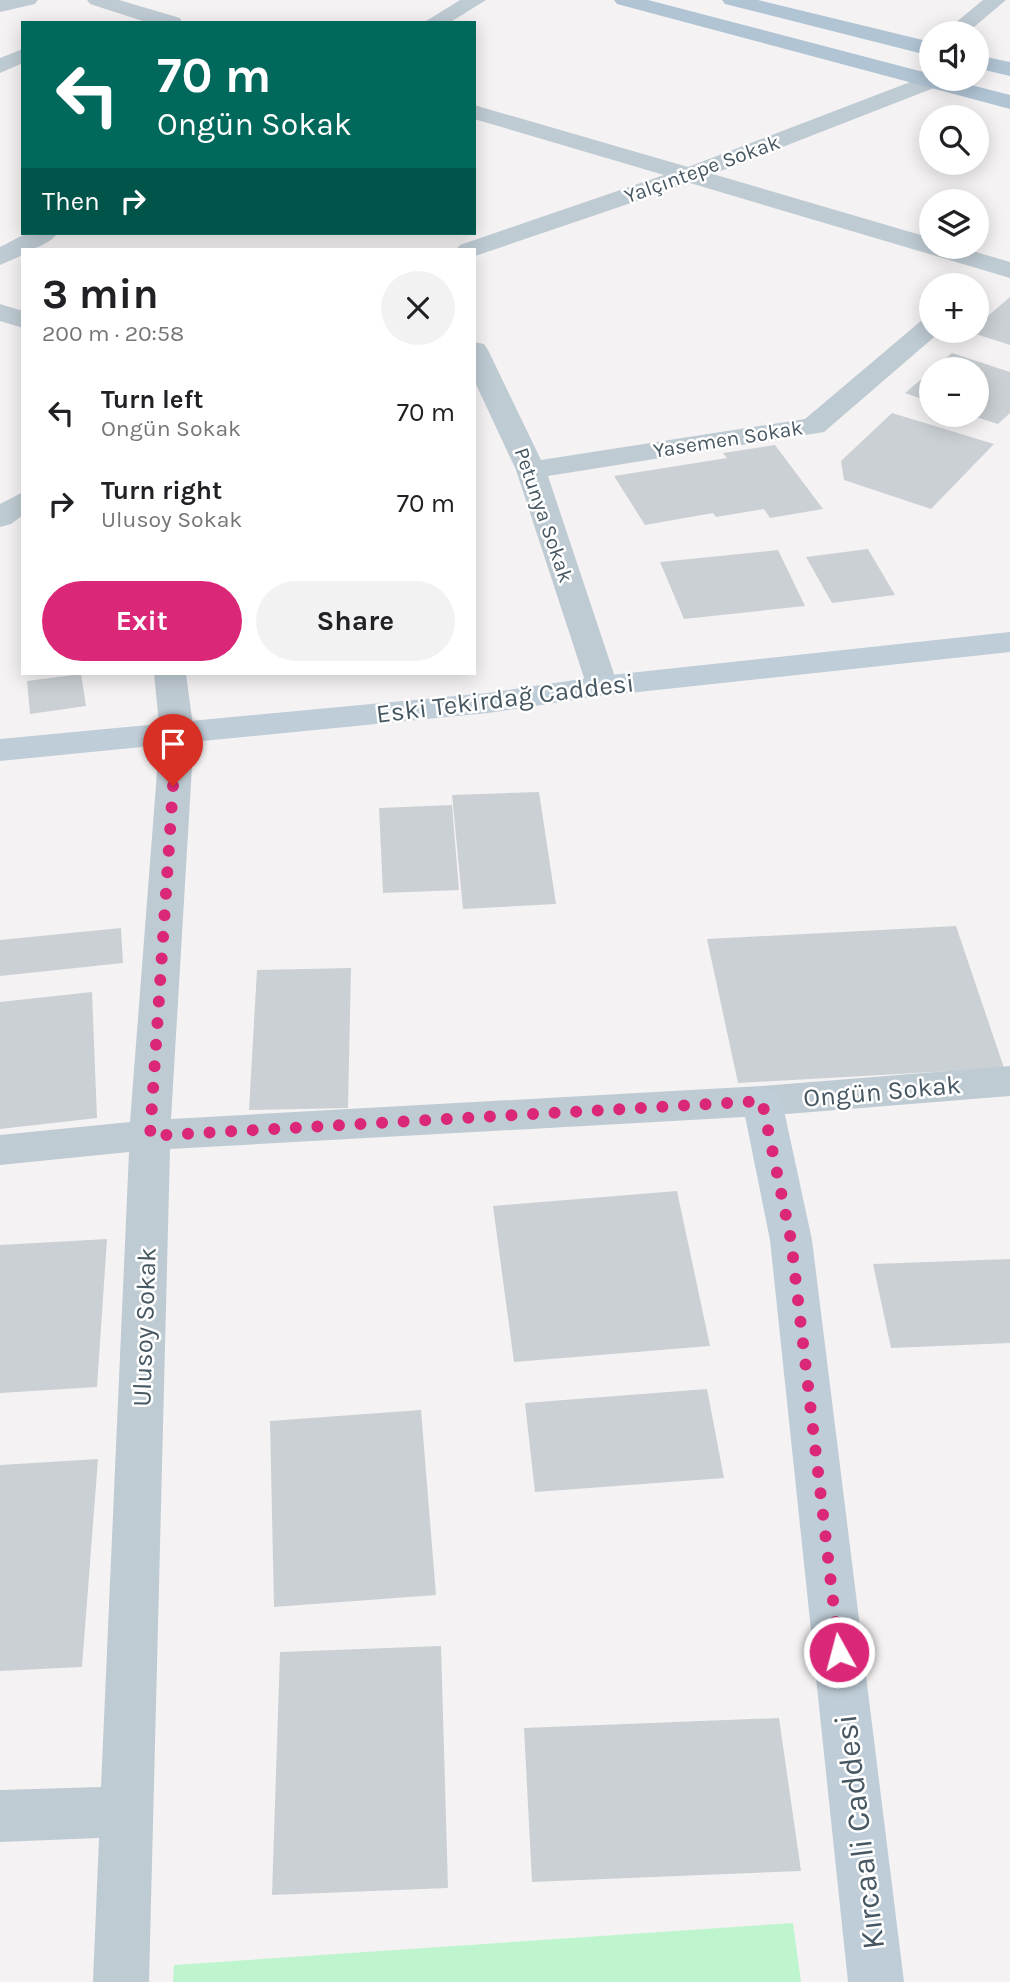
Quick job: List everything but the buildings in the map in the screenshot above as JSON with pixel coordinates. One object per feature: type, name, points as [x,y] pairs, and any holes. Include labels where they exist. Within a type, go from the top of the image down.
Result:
[{"type":"main road","points":[[624,0],[919,78]]},
{"type":"main road","points":[[732,0],[919,46]]},
{"type":"main road","points":[[989,64],[1010,69]]},
{"type":"main road","points":[[969,91],[1010,102]]},
{"type":"street","points":[[0,6],[28,0]]},
{"type":"street","points":[[97,0],[166,21]]},
{"type":"street","points":[[437,21],[475,0]]},
{"type":"street","points":[[969,21],[996,0]]},
{"type":"street","points":[[96,21],[124,8]]},
{"type":"street","points":[[0,66],[21,56]]},
{"type":"street","name":"Yalçıntepe Sokak","points":[[476,248],[692,174],[919,86]]},
{"type":"street","points":[[476,113],[919,242]]},
{"type":"street","points":[[0,257],[41,235]]},
{"type":"street","points":[[975,259],[1005,268]]},
{"type":"street","points":[[989,278],[1005,268]]},
{"type":"street","points":[[0,312],[21,319]]},
{"type":"street","name":"Yasemen Sokak","points":[[531,470],[814,426],[919,336]]},
{"type":"street","name":"Petunya Sokak","points":[[476,354],[531,470],[601,686]]},
{"type":"street","points":[[0,518],[21,502]]},
{"type":"street","name":"Eski Tekirdağ Caddesi","points":[[0,750],[488,703],[601,686],[1010,642]]},
{"type":"street","name":"Ulusoy Sokak","points":[[121,1982],[150,1136],[177,733],[170,675]]},
{"type":"street","name":"Ongün Sokak","points":[[0,1150],[150,1136],[762,1101],[1010,1081]]},
{"type":"street","name":"Kırcaali Caddesi","points":[[762,1101],[791,1240],[876,1982]]},
{"type":"street","points":[[0,1816],[127,1811]]},
{"type":"green space","points":[[793,1923],[801,1982],[173,1982],[174,1965]]},
{"type":"route","points":[[173,786],[150,1136],[762,1101],[791,1240],[839,1652]]}]
